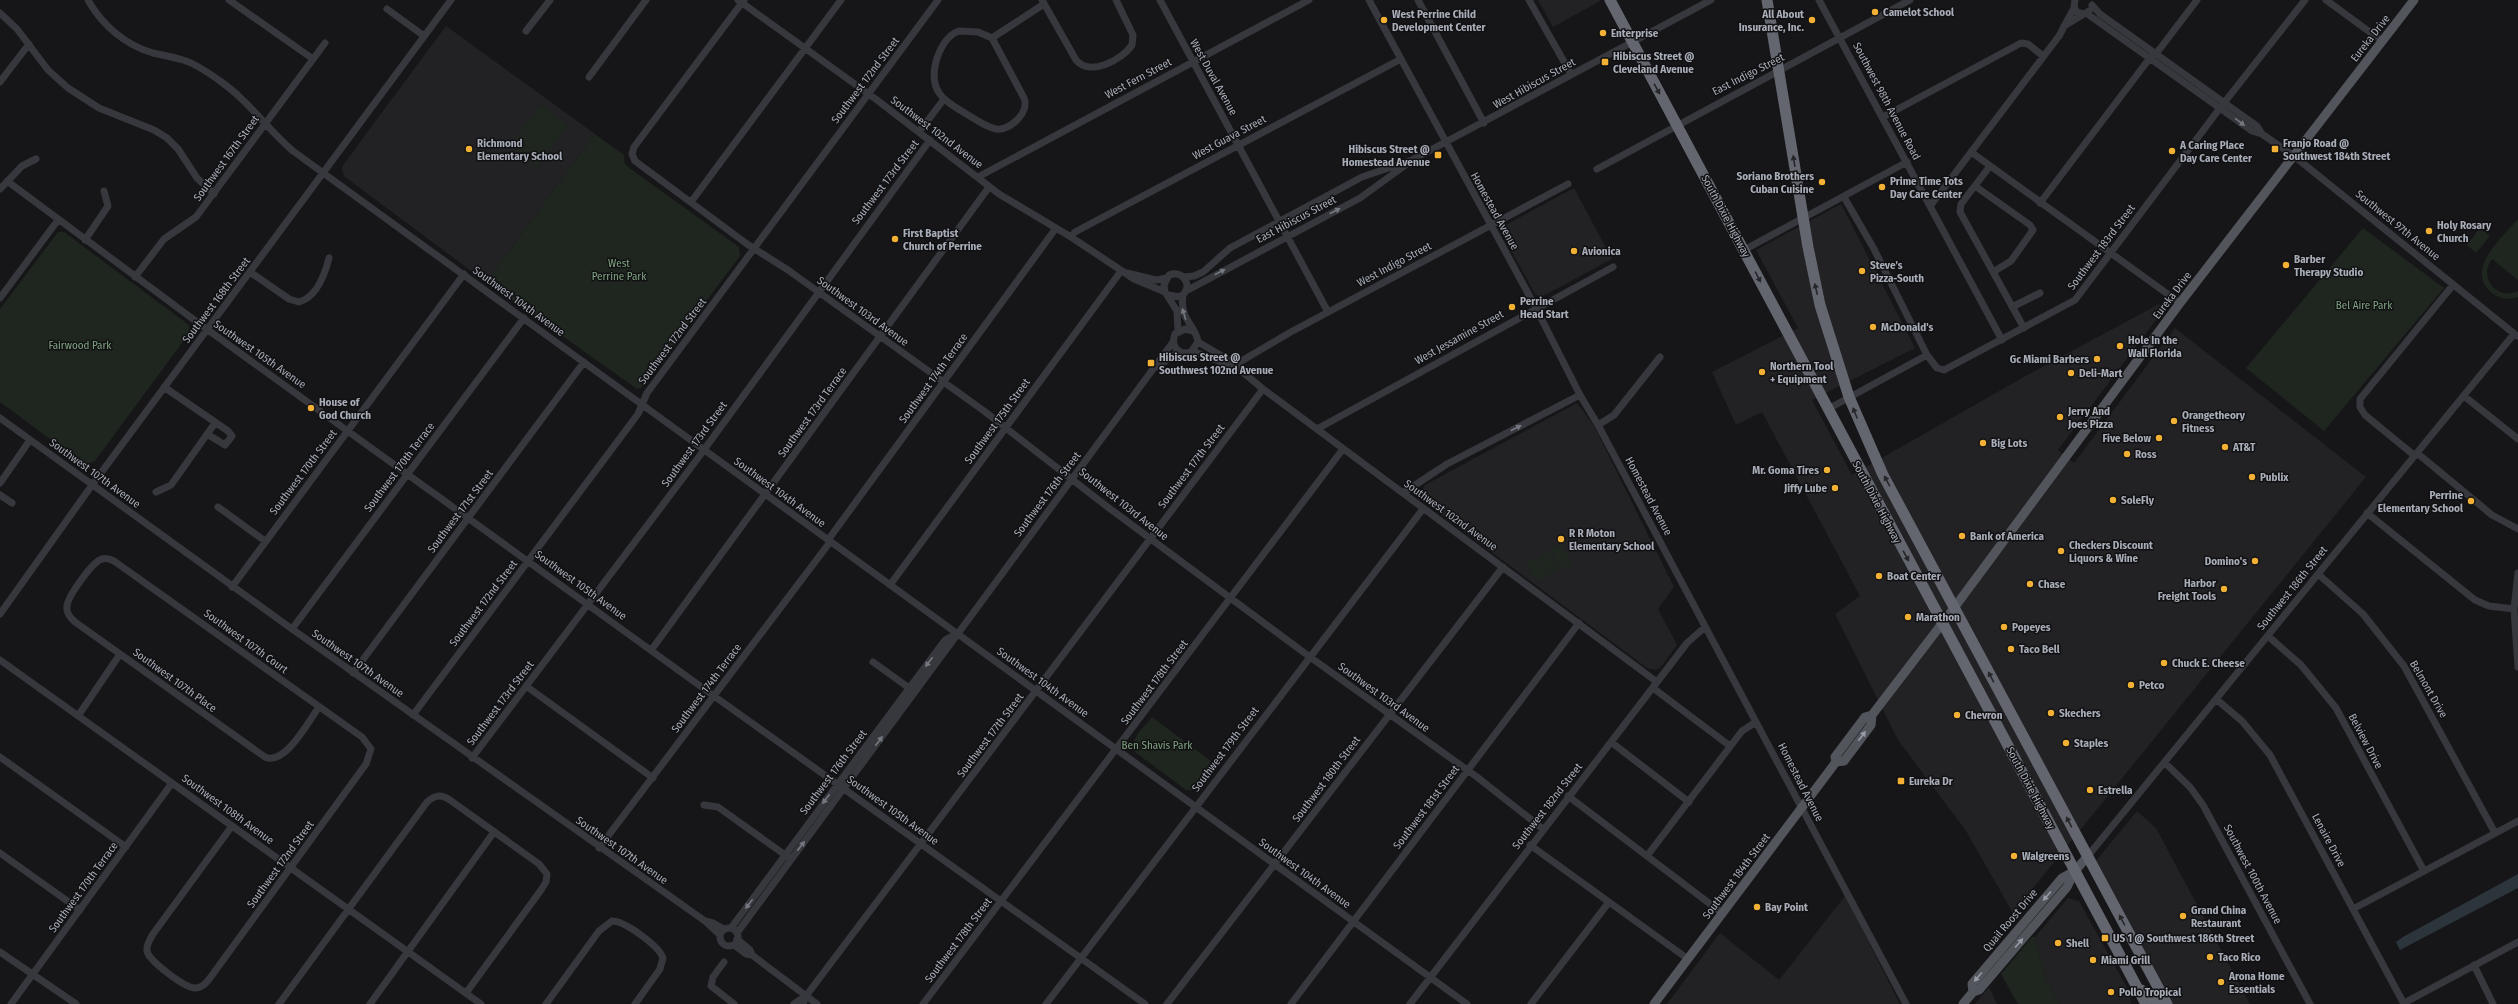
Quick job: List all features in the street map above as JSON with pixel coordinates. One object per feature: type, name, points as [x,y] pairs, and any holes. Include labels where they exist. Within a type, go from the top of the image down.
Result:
[{"type":"highway","name":"South Dixie Highway","points":[[1610,0],[2146,1004]]},
{"type":"highway","name":"South Dixie Highway","points":[[1767,0],[1780,71],[1803,218],[1820,305],[1849,397],[1871,449],[1954,608],[2166,1002]]},
{"type":"highway","points":[[1854,458],[1871,449]]},
{"type":"highway","points":[[1994,720],[2010,711]]},
{"type":"highway","points":[[2137,988],[2159,1002],[2166,1002]]},
{"type":"main road","name":"Eureka Drive","points":[[1954,608],[2180,304],[2414,0]]},
{"type":"main road","name":"Southwest 184th Street","points":[[1654,1004],[1836,762],[1844,761],[1871,725],[1872,715],[1954,608]]},
{"type":"main road","name":"Quail Roost Drive","points":[[1963,1004],[1973,992],[1972,984],[2062,878],[2075,871],[2088,857]]},
{"type":"street","name":"Southwest 104th Avenue","points":[[88,0],[99,17],[117,34],[142,49],[184,60],[200,68],[243,99],[289,148],[1467,1004]]},
{"type":"street","points":[[229,0],[313,59]]},
{"type":"street","name":"Southwest 168th Street","points":[[0,614],[92,485],[451,0]]},
{"type":"street","points":[[526,31],[550,0]]},
{"type":"street","points":[[589,77],[646,0]]},
{"type":"street","points":[[691,202],[840,0]]},
{"type":"street","name":"Southwest 172nd Street","points":[[413,715],[638,414],[647,393],[938,0]]},
{"type":"street","points":[[992,38],[1043,2],[1076,60],[1083,67],[1090,69],[1120,56],[1132,45],[1132,32],[1116,0]]},
{"type":"street","name":"West Duval Avenue","points":[[1160,0],[1239,144],[1328,312]]},
{"type":"street","name":"West Fern Street","points":[[978,177],[1309,0]]},
{"type":"street","name":"Homestead Avenue","points":[[1369,0],[1490,226],[1536,308],[1580,395],[1598,425],[1906,1004]]},
{"type":"street","points":[[1418,0],[1484,123]]},
{"type":"street","points":[[1530,0],[1571,74]]},
{"type":"street","points":[[1632,42],[1711,0]]},
{"type":"street","name":"Southwest 98th Avenue Road","points":[[1819,0],[1931,205],[2002,340]]},
{"type":"street","name":"East Indigo Street","points":[[1597,169],[1910,0]]},
{"type":"street","points":[[2040,203],[2197,0]]},
{"type":"street","name":"Southwest 183rd Street","points":[[1844,197],[1874,249],[1927,355],[1937,368],[1944,370],[2076,300],[2110,253],[2305,0]]},
{"type":"street","points":[[2326,0],[2382,41]]},
{"type":"street","name":"Southwest 102nd Avenue","points":[[741,1],[804,49],[930,140],[989,187],[1071,237],[1134,279],[1166,294]]},
{"type":"street","name":"Southwest 103rd Avenue","points":[[741,1],[634,147],[633,156],[638,163],[754,248],[880,336],[1006,427],[1150,538],[1467,771],[1543,829]]},
{"type":"street","points":[[2064,26],[2085,14],[2092,2]]},
{"type":"street","name":"Southwest 97th Avenue","points":[[2092,2],[2100,14],[2153,56],[2223,106],[2257,126],[2262,134],[2294,156],[2516,335]]},
{"type":"street","points":[[1931,205],[2043,56],[2064,26],[2073,3]]},
{"type":"street","name":"Southwest 97th Avenue","points":[[2073,3],[2079,13],[2085,14],[2153,56]]},
{"type":"street","points":[[387,10],[424,36]]},
{"type":"street","points":[[0,13],[17,29],[55,76],[80,97],[108,113],[154,130],[167,138],[178,149],[196,178],[214,194]]},
{"type":"street","points":[[964,30],[986,34],[992,38],[1026,100],[1024,111],[1019,118],[1007,127],[996,129],[979,122],[944,99],[937,90],[934,79],[938,57],[946,39],[955,32],[964,30]]},
{"type":"street","name":"Southwest 167th Street","points":[[135,276],[159,244],[196,217],[325,42]]},
{"type":"street","name":"West Hibiscus Street","points":[[1446,143],[1632,42]]},
{"type":"street","points":[[1883,118],[2021,43],[2030,45],[2043,56]]},
{"type":"street","points":[[0,82],[29,44]]},
{"type":"street","name":"West Guava Street","points":[[1071,237],[1075,232],[1401,59]]},
{"type":"street","points":[[919,132],[944,99]]},
{"type":"street","name":"Southwest 173rd Street","points":[[472,758],[703,450],[930,140]]},
{"type":"street","name":"East Hibiscus Street","points":[[1184,277],[1194,276],[1203,272],[1230,248],[1362,177],[1412,160],[1446,143]]},
{"type":"street","points":[[1970,152],[2180,304]]},
{"type":"street","points":[[0,189],[22,166],[36,159]]},
{"type":"street","name":"East Hibiscus Street","points":[[1185,293],[1287,236],[1360,198],[1412,160]]},
{"type":"street","points":[[1744,250],[1907,162]]},
{"type":"street","points":[[1990,166],[1961,204],[1960,212],[2024,328]]},
{"type":"street","name":"Southwest 105th Avenue","points":[[7,181],[207,329],[652,649],[714,696],[1145,1004]]},
{"type":"street","name":"West Indigo Street","points":[[1232,366],[1247,356],[1328,312],[1568,184]]},
{"type":"street","points":[[1975,186],[2030,225],[2033,230],[2011,261],[1993,272]]},
{"type":"street","name":"Southwest 173rd Terrace","points":[[652,649],[989,187]]},
{"type":"street","points":[[85,240],[108,206],[104,191]]},
{"type":"street","points":[[0,298],[58,220]]},
{"type":"street","name":"Southwest 174th Terrace","points":[[599,848],[653,778],[829,541],[1056,228]]},
{"type":"street","points":[[250,272],[296,302],[307,298],[318,286],[324,276],[329,258]]},
{"type":"street","name":"West Jessamine Street","points":[[1317,429],[1536,308],[1614,267]]},
{"type":"street","name":"Southwest 102nd Avenue","points":[[1124,272],[1156,280],[1166,278]]},
{"type":"street","name":"Southwest 175th Street","points":[[890,585],[1006,427],[1124,272]]},
{"type":"street","name":"Southwest 170th Street","points":[[232,587],[464,274]]},
{"type":"street","points":[[1177,274],[1184,277],[1188,284],[1185,293],[1184,315],[1198,342],[1192,351],[1187,353],[1179,352],[1173,342],[1178,331],[1177,311],[1166,294],[1164,285],[1166,278],[1177,274]]},
{"type":"street","points":[[2453,285],[2362,395],[2360,401],[2365,415],[2492,515],[2518,529]]},
{"type":"street","points":[[1166,294],[1176,298],[1185,293]]},
{"type":"street","points":[[2012,307],[2040,293]]},
{"type":"street","name":"Southwest 170th Terrace","points":[[292,629],[524,318]]},
{"type":"street","points":[[1178,331],[1185,329],[1193,331]]},
{"type":"street","name":"Southwest 186th Street","points":[[2088,857],[2367,513],[2516,335]]},
{"type":"street","name":"Southwest 176th Street","points":[[725,931],[952,645],[956,634],[1173,342]]},
{"type":"street","name":"Southwest 102nd Avenue","points":[[1198,342],[1227,359],[1232,366]]},
{"type":"street","name":"Southwest 102nd Avenue","points":[[1192,351],[1232,366],[1578,624],[1730,746]]},
{"type":"street","name":"Southwest 176th Street","points":[[1155,367],[1179,352]]},
{"type":"street","points":[[1828,409],[1927,355]]},
{"type":"street","points":[[1598,425],[1614,415],[1660,357]]},
{"type":"street","name":"Southwest 171st Street","points":[[353,673],[584,362]]},
{"type":"street","points":[[164,387],[231,434],[229,442],[226,444],[221,443],[207,434]]},
{"type":"street","name":"Southwest 177th Street","points":[[806,996],[922,844],[1263,389]]},
{"type":"street","points":[[1403,493],[1422,478],[1580,395]]},
{"type":"street","points":[[2464,396],[2518,439]]},
{"type":"street","name":"Southwest 107th Avenue","points":[[0,418],[232,587],[599,848],[705,921],[725,931],[736,939],[746,954],[752,955],[817,1004]]},
{"type":"street","points":[[156,492],[171,485],[215,423]]},
{"type":"street","points":[[0,483],[30,440]]},
{"type":"street","name":"Southwest 178th Street","points":[[923,1004],[1343,449]]},
{"type":"street","points":[[0,495],[12,503]]},
{"type":"street","points":[[218,507],[265,541]]},
{"type":"street","name":"Southwest 179th Street","points":[[1046,1004],[1423,508]]},
{"type":"street","points":[[2367,513],[2474,600],[2489,606],[2514,609]]},
{"type":"street","name":"Southwest 107th Court","points":[[67,609],[73,593],[94,565],[102,559],[117,563],[362,737],[371,749]]},
{"type":"street","name":"Southwest 180th Street","points":[[1167,1004],[1503,567]]},
{"type":"street","points":[[2518,573],[2514,609],[2518,667]]},
{"type":"street","name":"Belmont Drive","points":[[2318,574],[2363,614],[2404,666],[2495,833]]},
{"type":"street","name":"Southwest 107th Place","points":[[67,609],[69,616],[75,622],[261,755],[271,760],[276,759],[286,753],[319,707]]},
{"type":"street","name":"Southwest 181st Street","points":[[1291,1004],[1578,624]]},
{"type":"street","name":"Southwest 182nd Street","points":[[1410,1004],[1530,845],[1691,638],[1705,627]]},
{"type":"street","name":"Southwest 176th Street","points":[[736,939],[909,689],[945,640],[956,634]]},
{"type":"street","name":"Belview Drive","points":[[2268,636],[2301,665],[2336,708],[2424,871]]},
{"type":"street","points":[[78,716],[120,654]]},
{"type":"street","name":"Southwest 108th Avenue","points":[[0,660],[481,1004]]},
{"type":"street","points":[[873,662],[915,693]]},
{"type":"street","points":[[526,686],[653,778]]},
{"type":"street","name":"Lenaire Drive","points":[[2216,699],[2242,721],[2270,755],[2404,1003]]},
{"type":"street","points":[[1647,856],[1743,730],[1756,722]]},
{"type":"street","points":[[1611,742],[1689,802]]},
{"type":"street","name":"Southwest 172nd Street","points":[[232,826],[153,934],[147,950],[154,961],[191,987],[199,987],[210,978],[366,764],[371,749]]},
{"type":"street","points":[[0,757],[126,847]]},
{"type":"street","name":"Southwest 100th Avenue","points":[[2165,763],[2190,787],[2203,805],[2310,1004]]},
{"type":"street","name":"Southwest 170th Terrace","points":[[11,1004],[172,783]]},
{"type":"street","points":[[279,1004],[425,805],[435,796],[443,796],[450,800],[539,864],[546,874],[546,882],[541,890],[466,993]]},
{"type":"street","points":[[1568,796],[1722,914]]},
{"type":"street","points":[[704,804],[718,807],[791,859]]},
{"type":"street","points":[[2353,910],[2518,821]]},
{"type":"street","points":[[370,1004],[494,832]]},
{"type":"street","points":[[1530,845],[1688,959]]},
{"type":"street","points":[[0,853],[80,910]]},
{"type":"street","points":[[1531,1004],[1609,902]]},
{"type":"street","points":[[546,1004],[599,932],[610,922],[622,923],[637,933],[657,948],[663,958],[660,969],[635,1004]]},
{"type":"street","name":"Southwest 107th Avenue","points":[[725,931],[723,944],[736,939]]},
{"type":"street","points":[[2404,1003],[2518,942]]},
{"type":"street","points":[[0,952],[76,1004]]},
{"type":"street","points":[[724,962],[713,977],[711,986],[734,1004]]},
{"type":"street","points":[[2474,965],[2493,1004]]},
{"type":"street","points":[[794,1004],[806,996]]},
{"type":"street","points":[[802,1004],[806,996]]},
{"type":"shaded area","points":[[1538,0],[1599,0],[1600,1],[1553,27]]},
{"type":"shaded area","name":"Richmond Elementary School","points":[[446,26],[595,134],[486,282],[345,177],[342,170],[343,165]]},
{"type":"shaded area","points":[[1574,188],[1612,259],[1543,296],[1538,296],[1535,294],[1501,232],[1502,227]]},
{"type":"shaded area","points":[[1841,204],[1915,348],[1812,400],[1852,475],[2022,378],[2159,304],[2165,308],[2058,450],[2074,463],[2175,328],[2366,477],[2013,913],[1966,831],[1898,740],[1835,614],[1860,596],[1762,412],[1736,425],[1712,372],[1798,328],[1756,250]]},
{"type":"shaded area","name":"R R Moton Elementary School","points":[[1577,403],[1594,426],[1674,587],[1658,609],[1677,645],[1660,668],[1655,670],[1647,668],[1418,497],[1425,485]]},
{"type":"shaded area","points":[[2137,811],[2156,828],[2250,1004],[2169,1004],[2095,862]]},
{"type":"shaded area","points":[[2518,874],[2518,888],[2400,950],[2396,942],[2403,937]]},
{"type":"shaded area","points":[[1845,896],[1900,1004],[1667,1004],[1720,933],[1779,980]]},
{"type":"shaded area","points":[[2068,898],[2079,901],[2130,993],[2131,1004],[2060,1004],[2046,979],[2035,937]]},
{"type":"shaded area","points":[[1989,987],[1997,1004],[1975,1004]]},
{"type":"green space","points":[[541,105],[568,125],[537,166],[510,145]]},
{"type":"green space","name":"West Perrine Park","points":[[595,134],[624,155],[624,162],[628,167],[739,247],[740,256],[642,387],[637,389],[486,282]]},
{"type":"green space","points":[[2518,219],[2518,280],[2492,259],[2488,266],[2487,273],[2492,286],[2497,290],[2503,293],[2518,291],[2518,297],[2498,297],[2484,284],[2482,274],[2484,264],[2488,254]]},
{"type":"green space","name":"Bel Aire Park","points":[[2363,228],[2444,288],[2324,431],[2246,368]]},
{"type":"green space","points":[[2480,228],[2490,236],[2476,253],[2467,245]]},
{"type":"green space","name":"Fairwood Park","points":[[58,232],[64,232],[189,325],[190,332],[95,461],[85,465],[0,402],[0,309]]},
{"type":"green space","points":[[1562,544],[1572,563],[1561,569],[1551,550]]},
{"type":"green space","points":[[1549,551],[1559,569],[1549,575],[1538,556]]},
{"type":"green space","points":[[1537,557],[1547,576],[1537,582],[1526,563]]},
{"type":"green space","name":"Ben Shavis Park","points":[[1152,717],[1215,764],[1195,790],[1186,790],[1135,752],[1133,747],[1135,738]]},
{"type":"green space","points":[[2032,937],[2035,937],[2046,979],[2060,1004],[2018,1004],[2001,974]]},
{"type":"place","name":"Camelot School","points":[[1875,12]]},
{"type":"place","name":"West Perrine Child Development Center","points":[[1384,20]]},
{"type":"place","name":"All About Insurance, Inc.","points":[[1812,20]]},
{"type":"place","name":"Enterprise","points":[[1603,33]]},
{"type":"place","name":"Hibiscus Street @ Cleveland Avenue","points":[[1605,62]]},
{"type":"place","name":"Richmond Elementary School","points":[[469,149]]},
{"type":"place","name":"Franjo Road @ Southwest 184th Street","points":[[2275,149]]},
{"type":"place","name":"A Caring Place Day Care Center","points":[[2172,151]]},
{"type":"place","name":"Hibiscus Street @ Homestead Avenue","points":[[1438,155]]},
{"type":"place","name":"Soriano Brothers Cuban Cuisine","points":[[1822,182]]},
{"type":"place","name":"Prime Time Tots Day Care Center","points":[[1882,187]]},
{"type":"place","name":"Holy Rosary Church","points":[[2429,231]]},
{"type":"place","name":"First Baptist Church of Perrine","points":[[895,239]]},
{"type":"place","name":"Avionica","points":[[1574,251]]},
{"type":"place","name":"Barber Therapy Studio","points":[[2286,265]]},
{"type":"place","name":"Steve’s Pizza-South","points":[[1862,271]]},
{"type":"place","name":"Perrine Head Start","points":[[1512,307]]},
{"type":"place","name":"McDonald's","points":[[1873,327]]},
{"type":"place","name":"Hole In the Wall Florida","points":[[2120,346]]},
{"type":"place","name":"Gc Miami Barbers","points":[[2097,359]]},
{"type":"place","name":"Hibiscus Street @ Southwest 102nd Avenue","points":[[1151,363]]},
{"type":"place","name":"Northern Tool + Equipment","points":[[1762,372]]},
{"type":"place","name":"Deli-Mart","points":[[2071,373]]},
{"type":"place","name":"House of God Church","points":[[311,408]]},
{"type":"place","name":"Jerry And Joes Pizza","points":[[2060,417]]},
{"type":"place","name":"Orangetheory Fitness","points":[[2174,421]]},
{"type":"place","name":"Five Below","points":[[2159,438]]},
{"type":"place","name":"Big Lots","points":[[1983,443]]},
{"type":"place","name":"AT&T","points":[[2225,447]]},
{"type":"place","name":"Ross","points":[[2127,454]]},
{"type":"place","name":"Mr. Goma Tires","points":[[1827,470]]},
{"type":"place","name":"Publix","points":[[2252,477]]},
{"type":"place","name":"Jiffy Lube","points":[[1835,488]]},
{"type":"place","name":"SoleFly","points":[[2113,500]]},
{"type":"place","name":"Perrine Elementary School","points":[[2471,501]]},
{"type":"place","name":"Bank of America","points":[[1962,536]]},
{"type":"place","name":"R R Moton Elementary School","points":[[1561,539]]},
{"type":"place","name":"Checkers Discount Liquors & Wine","points":[[2061,551]]},
{"type":"place","name":"Domino's","points":[[2255,561]]},
{"type":"place","name":"Boat Center","points":[[1879,576]]},
{"type":"place","name":"Chase","points":[[2030,584]]},
{"type":"place","name":"Harbor Freight Tools","points":[[2224,589]]},
{"type":"place","name":"Marathon","points":[[1908,617]]},
{"type":"place","name":"Popeyes","points":[[2004,627]]},
{"type":"place","name":"Taco Bell","points":[[2011,649]]},
{"type":"place","name":"Chuck E. Cheese","points":[[2164,663]]},
{"type":"place","name":"Petco","points":[[2131,685]]},
{"type":"place","name":"Skechers","points":[[2051,713]]},
{"type":"place","name":"Chevron","points":[[1957,715]]},
{"type":"place","name":"Staples","points":[[2066,743]]},
{"type":"place","name":"Eureka Dr","points":[[1901,781]]},
{"type":"place","name":"Estrella","points":[[2090,790]]},
{"type":"place","name":"Walgreens","points":[[2014,856]]},
{"type":"place","name":"Bay Point","points":[[1757,907]]},
{"type":"place","name":"Grand China Restaurant","points":[[2183,916]]},
{"type":"place","name":"US 1 @ Southwest 186th Street","points":[[2105,938]]},
{"type":"place","name":"Shell","points":[[2058,943]]},
{"type":"place","name":"Taco Rico","points":[[2210,957]]},
{"type":"place","name":"Miami Grill","points":[[2093,960]]},
{"type":"place","name":"Arona Home Essentials","points":[[2221,982]]},
{"type":"place","name":"Pollo Tropical","points":[[2111,992]]}]
